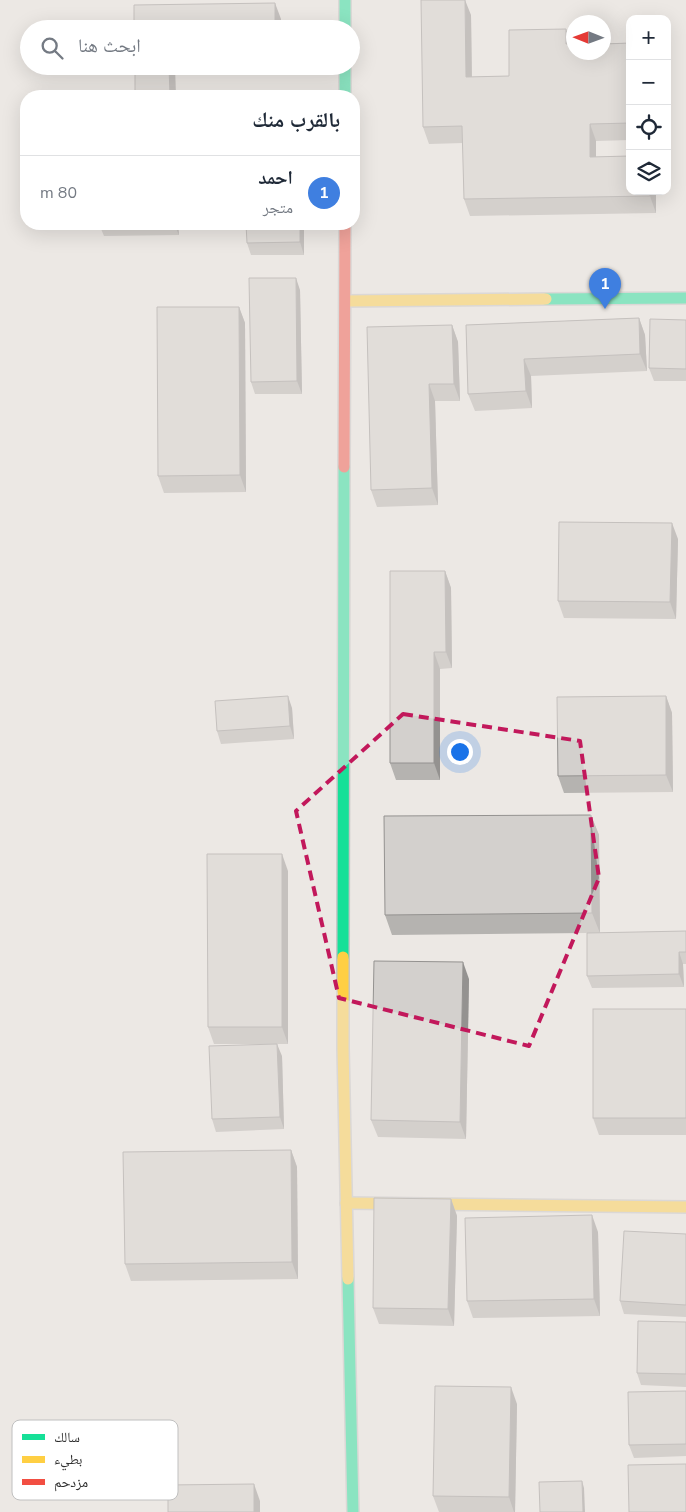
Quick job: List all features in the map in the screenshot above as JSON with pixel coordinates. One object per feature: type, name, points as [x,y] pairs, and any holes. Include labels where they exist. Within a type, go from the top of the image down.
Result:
[{"type":"street","points":[[345,0],[345,20]]},
{"type":"street","points":[[345,75],[345,90]]},
{"type":"street","points":[[346,230],[343,1048],[353,1512]]},
{"type":"street","points":[[346,301],[686,298]]},
{"type":"street","points":[[346,1203],[686,1207]]},
{"type":"highlighted area","points":[[403,714],[580,741],[599,878],[529,1046],[339,998],[296,811]]},
{"type":"building","points":[[421,0],[465,0],[466,77],[509,76],[509,30],[566,29],[566,60],[611,60],[611,44],[626,43],[626,123],[590,124],[590,157],[626,156],[626,195],[650,196],[464,199],[462,126],[423,127]]},
{"type":"building","points":[[275,3],[275,20],[134,20],[134,5]]},
{"type":"building","points":[[135,75],[169,75],[170,90],[135,90]]},
{"type":"building","points":[[246,230],[300,230],[300,242],[247,243]]},
{"type":"building","points":[[249,278],[296,278],[297,381],[251,382]]},
{"type":"building","points":[[157,307],[239,307],[240,475],[158,476]]},
{"type":"building","points":[[639,318],[640,354],[524,359],[526,391],[468,394],[466,325]]},
{"type":"building","points":[[650,319],[686,320],[686,369],[649,368]]},
{"type":"building","points":[[452,325],[454,384],[429,384],[432,488],[371,490],[367,327]]},
{"type":"building","points":[[559,522],[672,523],[670,602],[558,601]]},
{"type":"building","points":[[390,571],[445,571],[446,652],[434,652],[434,763],[390,763]]},
{"type":"building","points":[[288,696],[290,726],[217,731],[215,701]]},
{"type":"building","points":[[666,696],[666,775],[558,776],[557,697]]},
{"type":"building","points":[[591,815],[592,913],[385,915],[384,816]]},
{"type":"building","points":[[207,854],[282,854],[282,1027],[208,1027]]},
{"type":"building","points":[[686,931],[686,952],[679,952],[679,974],[587,976],[587,933]]},
{"type":"building","points":[[374,961],[463,962],[460,1122],[371,1120]]},
{"type":"building","points":[[593,1009],[686,1009],[686,1118],[593,1118]]},
{"type":"building","points":[[277,1044],[280,1117],[212,1119],[209,1046]]},
{"type":"building","points":[[291,1150],[292,1262],[125,1264],[123,1152]]},
{"type":"building","points":[[374,1198],[451,1199],[448,1309],[373,1308]]},
{"type":"building","points":[[592,1215],[594,1299],[467,1301],[465,1218]]},
{"type":"building","points":[[624,1231],[686,1234],[686,1305],[620,1301]]},
{"type":"building","points":[[638,1321],[686,1322],[686,1374],[637,1373]]},
{"type":"building","points":[[435,1386],[511,1387],[509,1497],[433,1496]]},
{"type":"building","points":[[686,1391],[686,1444],[629,1445],[628,1392]]},
{"type":"building","points":[[686,1464],[686,1512],[629,1512],[628,1465]]},
{"type":"building","points":[[582,1481],[583,1512],[540,1512],[539,1482]]},
{"type":"building","points":[[254,1484],[254,1512],[168,1512],[168,1500],[178,1500],[178,1485]]},
{"type":"traffic: fast","points":[[345,0],[345,20]]},
{"type":"traffic: fast","points":[[345,75],[345,90]]},
{"type":"traffic: fast","points":[[546,299],[686,298]]},
{"type":"traffic: fast","points":[[343,957],[344,467]]},
{"type":"traffic: fast","points":[[348,1279],[353,1512]]},
{"type":"traffic: slow","points":[[346,301],[546,299]]},
{"type":"traffic: slow","points":[[343,957],[348,1279]]},
{"type":"traffic: slow","points":[[346,1203],[686,1207]]},
{"type":"traffic: jam","points":[[344,467],[345,230]]},
{"type":"place","name":"احمد","points":[[605,309]]}]
